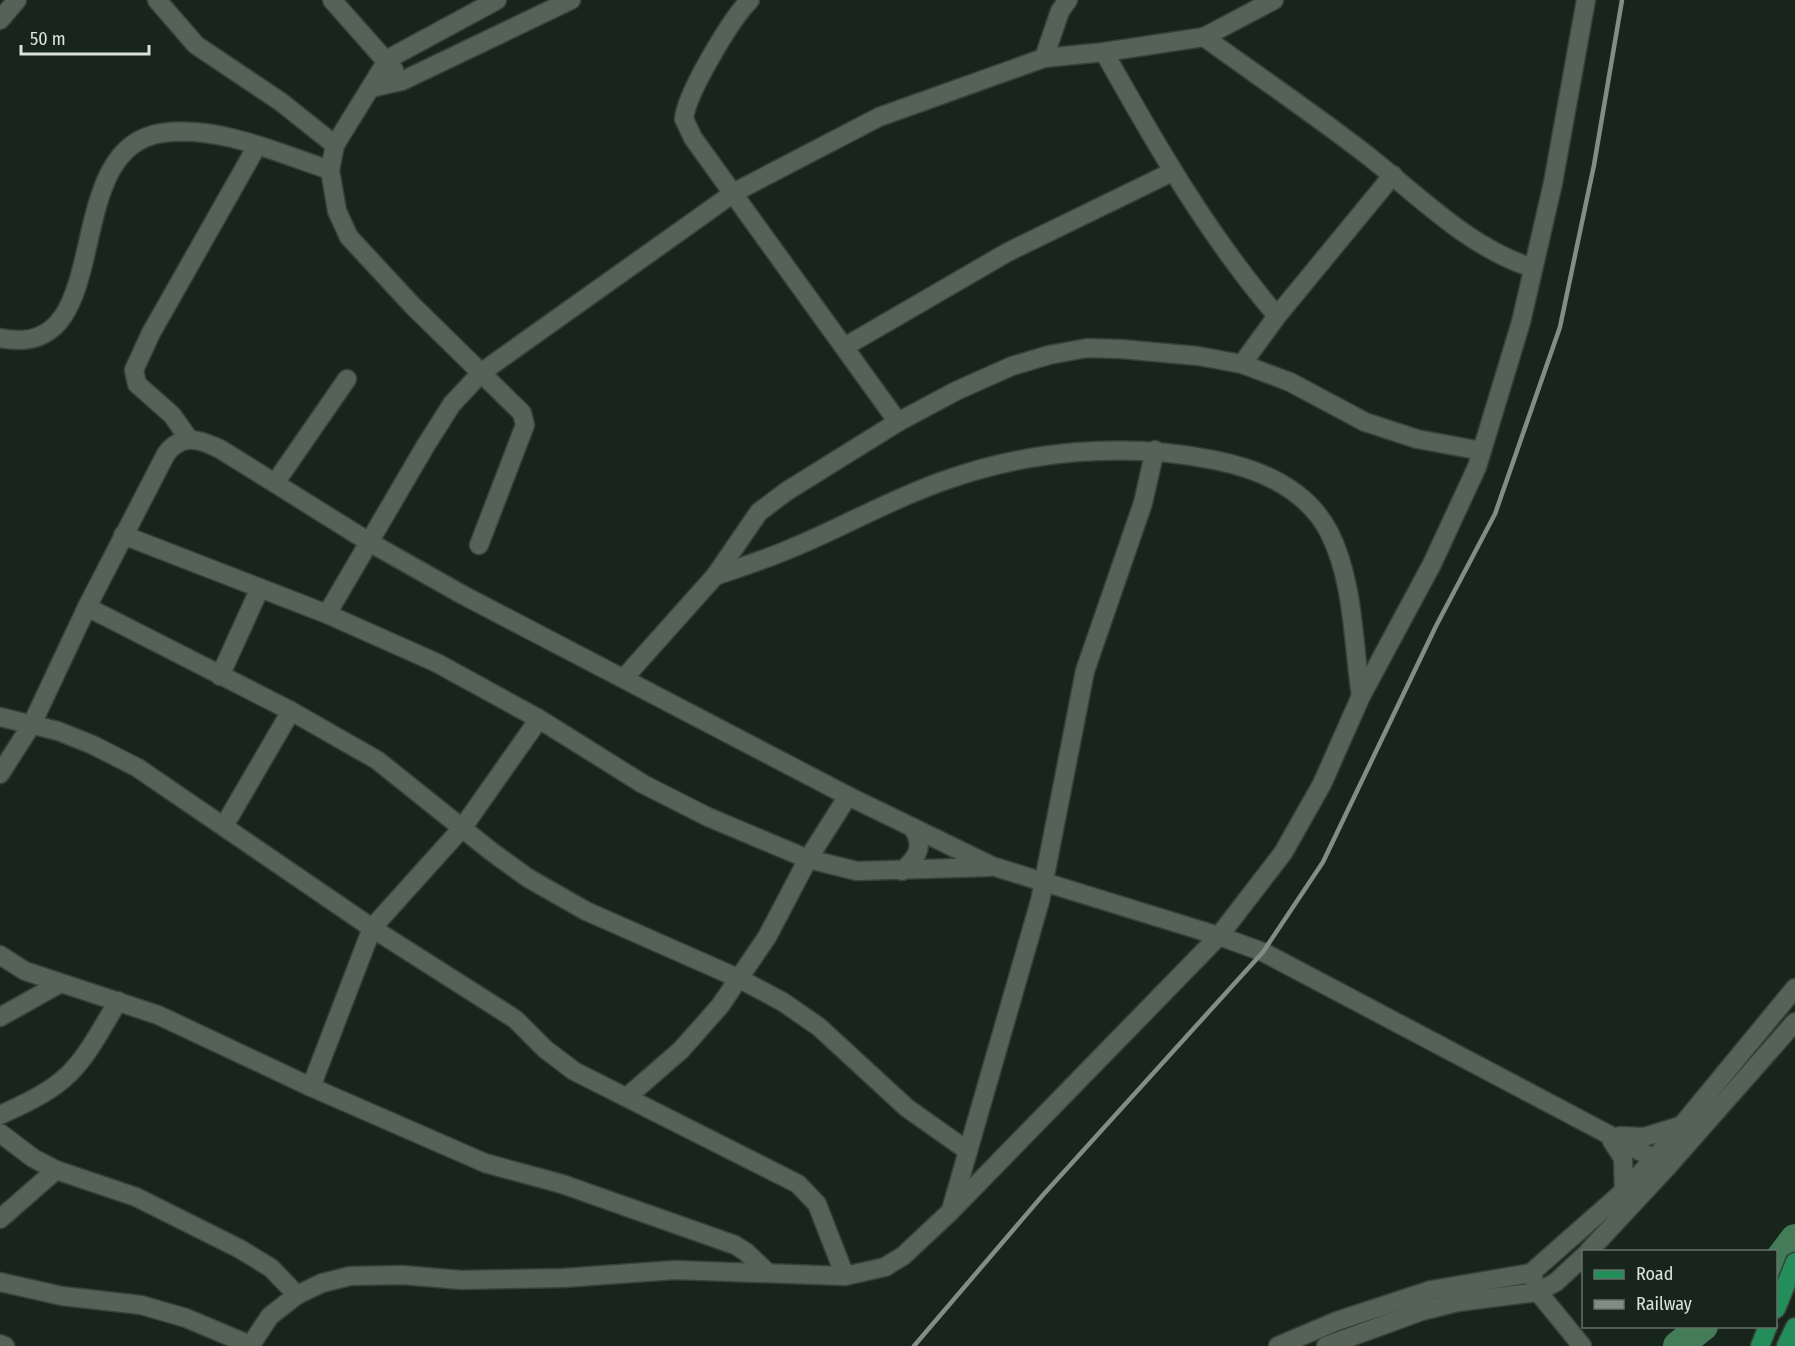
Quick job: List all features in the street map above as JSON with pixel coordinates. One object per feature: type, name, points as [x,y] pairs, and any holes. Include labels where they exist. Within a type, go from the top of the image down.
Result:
[{"type":"main road","points":[[1777,1306],[1795,1262]]},
{"type":"main road","points":[[1786,1346],[1795,1327]]},
{"type":"main road","points":[[1760,1346],[1767,1328]]},
{"type":"street","points":[[157,0],[196,45],[281,102],[335,145]]},
{"type":"street","points":[[332,0],[388,60],[402,81]]},
{"type":"street","points":[[479,545],[525,424],[520,408],[412,305],[349,237],[337,211],[330,170],[335,145],[388,60],[497,0]]},
{"type":"street","points":[[371,88],[402,81],[571,0]]},
{"type":"street","points":[[750,0],[739,11],[726,32],[684,111],[684,119],[693,138],[735,192],[898,422]]},
{"type":"street","points":[[1044,58],[1060,11],[1068,0]]},
{"type":"street","points":[[327,614],[447,412],[482,372],[614,281],[735,192],[879,117],[1044,58],[1104,52],[1204,37],[1274,0]]},
{"type":"street","points":[[0,1282],[62,1296],[141,1305],[186,1318],[250,1345],[270,1316],[297,1295],[322,1282],[350,1276],[404,1275],[461,1280],[563,1278],[644,1270],[845,1276],[885,1267],[903,1256],[950,1212],[1219,936],[1282,853],[1322,784],[1361,696],[1452,524],[1482,451],[1512,356],[1553,183],[1586,0]]},
{"type":"street","points":[[1204,37],[1316,116],[1470,237],[1501,255],[1533,268]]},
{"type":"street","points":[[1104,52],[1172,172],[1223,250],[1277,316]]},
{"type":"street","points":[[0,338],[18,340],[34,337],[50,329],[65,312],[75,295],[81,278],[102,185],[121,154],[139,140],[162,133],[197,133],[257,146],[330,170]]},
{"type":"street","points":[[189,439],[172,415],[137,384],[134,370],[151,333],[257,146]]},
{"type":"street","points":[[846,346],[1008,252],[1172,172]]},
{"type":"street","points":[[1242,364],[1277,316],[1393,175]]},
{"type":"street","points":[[624,678],[715,576],[759,513],[787,491],[898,422],[956,391],[1012,366],[1049,355],[1087,348],[1158,351],[1242,364],[1290,382],[1374,425],[1417,439],[1482,451]]},
{"type":"street","points":[[275,483],[347,379]]},
{"type":"street","points":[[0,774],[32,724],[87,607],[166,454],[177,443],[197,439],[220,449],[369,542],[848,796],[992,866],[1219,936],[1280,960],[1659,1165]]},
{"type":"street","points":[[715,576],[790,549],[923,489],[967,473],[1020,460],[1092,452],[1155,450],[1224,462],[1263,473],[1289,487],[1321,519],[1335,545],[1343,575],[1361,696]]},
{"type":"street","points":[[950,1212],[1044,881],[1085,671],[1143,503],[1155,450]]},
{"type":"street","points":[[123,535],[327,614],[436,663],[538,719],[643,784],[708,817],[808,859],[857,871],[992,866]]},
{"type":"street","points":[[220,676],[260,588]]},
{"type":"street","points":[[87,607],[291,711],[377,760],[528,878],[586,911],[740,979],[783,1002],[819,1027],[908,1108],[968,1151]]},
{"type":"street","points":[[224,826],[291,711]]},
{"type":"street","points":[[0,717],[32,724],[93,745],[138,768],[372,928],[515,1019],[545,1049],[574,1071],[798,1184],[817,1204],[845,1276]]},
{"type":"street","points":[[311,1088],[372,928],[463,826],[538,719]]},
{"type":"street","points":[[627,1097],[681,1050],[740,979],[767,937],[808,859],[848,796]]},
{"type":"street","points":[[902,871],[912,862],[920,849],[918,836],[912,827]]},
{"type":"street","points":[[0,955],[24,972],[158,1015],[311,1088],[485,1163],[561,1184],[735,1245],[767,1272]]},
{"type":"street","points":[[0,1017],[59,984]]},
{"type":"street","points":[[1278,1346],[1337,1321],[1431,1290],[1531,1273],[1624,1191],[1659,1165],[1685,1124],[1795,988]]},
{"type":"street","points":[[0,1115],[41,1097],[75,1071],[118,1001]]},
{"type":"street","points":[[1589,1250],[1659,1165],[1795,1022]]},
{"type":"street","points":[[1611,1137],[1644,1137],[1685,1124]]},
{"type":"street","points":[[0,1132],[33,1158],[56,1170],[136,1197],[230,1244],[271,1268],[297,1295]]},
{"type":"street","points":[[1611,1137],[1623,1158],[1624,1191]]},
{"type":"street","points":[[0,1219],[56,1170]]},
{"type":"street","points":[[1326,1346],[1422,1311],[1458,1302],[1538,1292],[1556,1282],[1582,1258]]},
{"type":"street","points":[[1531,1273],[1538,1292],[1582,1346]]},
{"type":"street","points":[[0,1344],[5,1346]]},
{"type":"waterway","points":[[1777,1263],[1795,1239]]},
{"type":"waterway","points":[[1678,1346],[1700,1328]]},
{"type":"railway","points":[[914,1346],[1043,1195],[1263,952],[1323,862],[1436,626],[1495,514],[1560,327],[1594,165],[1622,0]]}]
